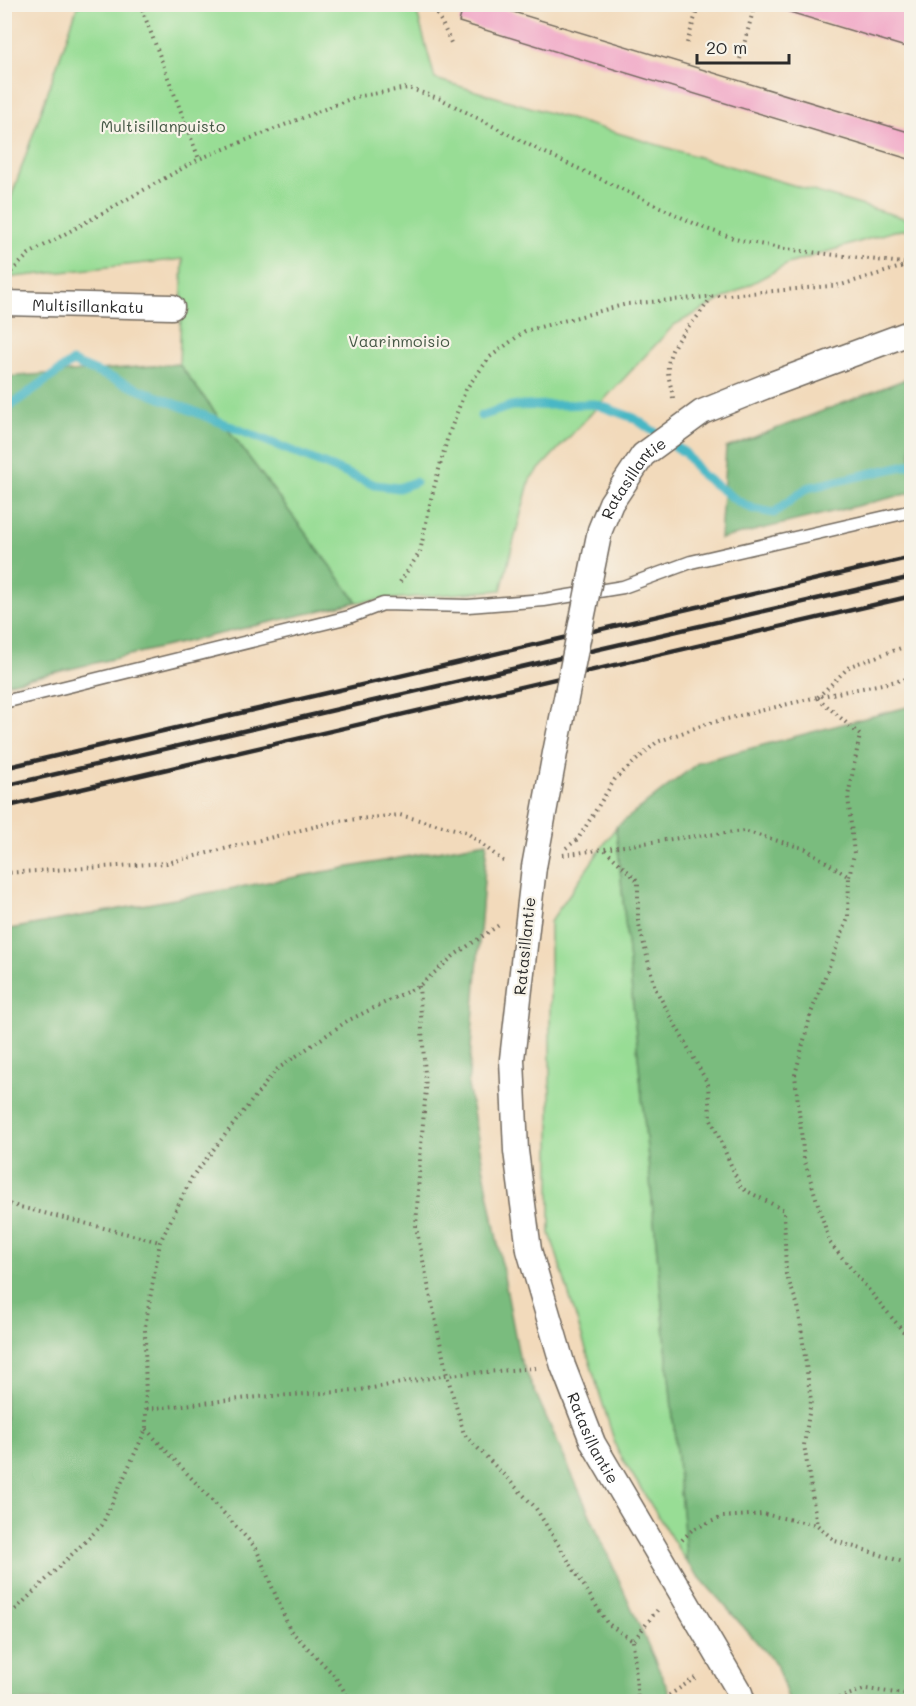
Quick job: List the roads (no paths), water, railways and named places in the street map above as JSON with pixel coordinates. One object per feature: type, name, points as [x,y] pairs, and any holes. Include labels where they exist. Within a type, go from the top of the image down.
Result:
[{"type":"street","name":"Multisillankatu","points":[[4,303],[172,307]]},
{"type":"street","name":"Ratasillantie","points":[[743,1701],[593,1443],[563,1366],[529,1250],[516,1151],[512,1059],[528,905],[559,731],[600,530],[611,503],[626,478],[643,455],[702,412],[912,332]]},
{"type":"lane","points":[[4,702],[349,617],[383,604],[468,606],[544,600],[622,587],[691,562],[912,511]]},
{"type":"waterway","points":[[4,410],[72,362],[375,485],[399,488],[415,482]]},
{"type":"waterway","points":[[481,416],[511,406],[595,404],[634,418],[685,453],[702,475],[736,500],[753,509],[774,513],[807,488],[912,464]]},
{"type":"railway","points":[[4,768],[912,557]]},
{"type":"railway","points":[[4,786],[912,577]]},
{"type":"railway","points":[[4,807],[912,596]]},
{"type":"park label","name":"Multisillanpuisto","points":[[163,125]]},
{"type":"park label","name":"Vaarinmoisio","points":[[399,340]]}]
